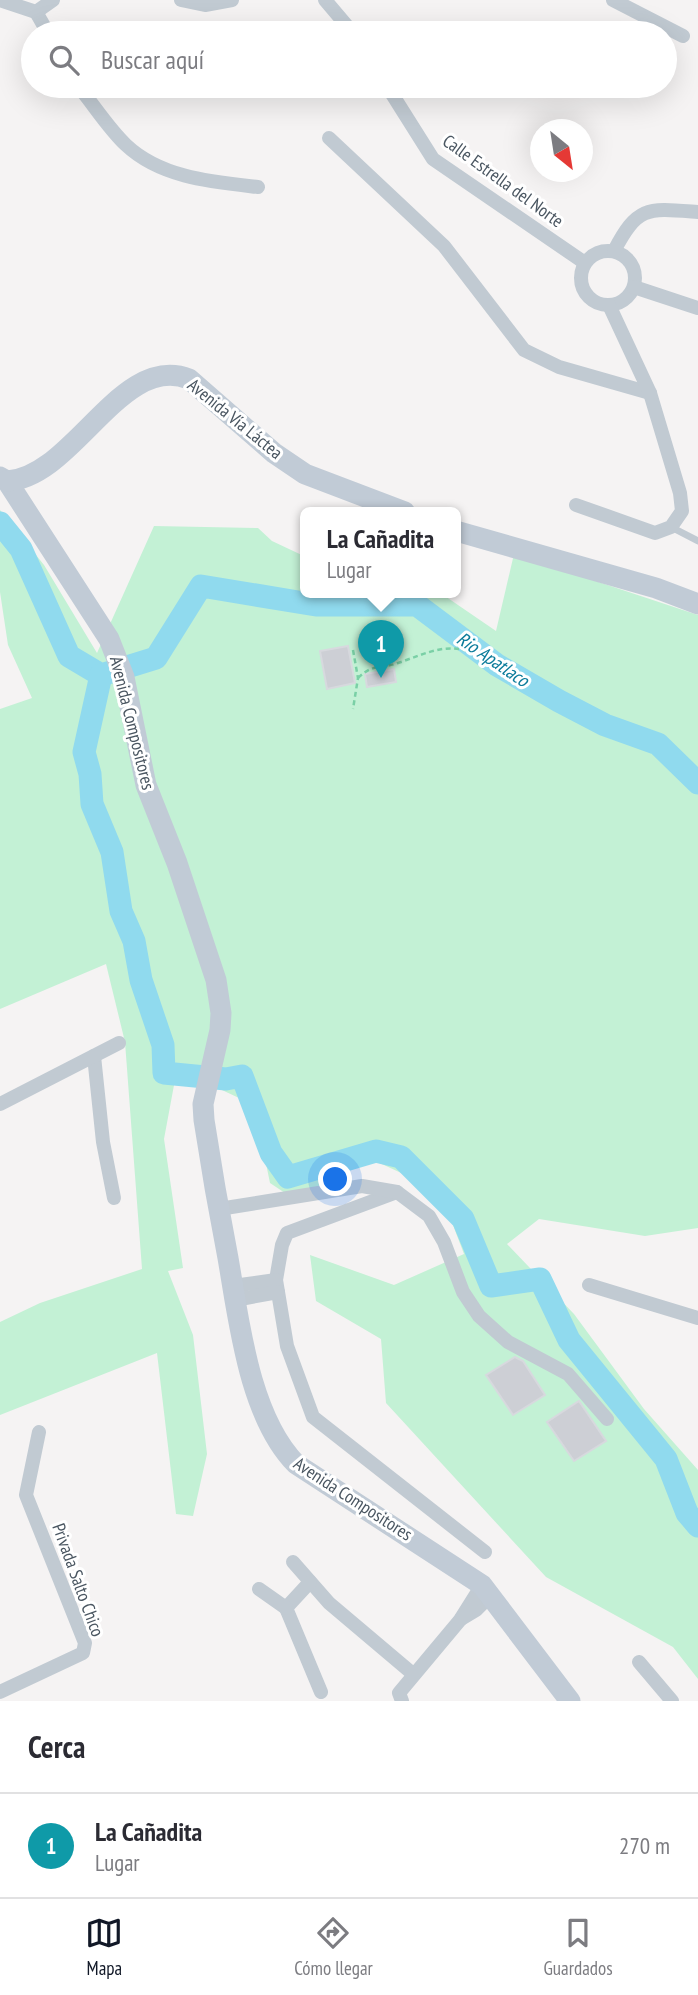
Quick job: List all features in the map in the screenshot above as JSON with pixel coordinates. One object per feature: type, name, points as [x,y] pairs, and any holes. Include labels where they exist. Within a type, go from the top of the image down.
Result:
[{"type":"street","points":[[36,12],[53,0]]},
{"type":"street","points":[[181,0],[205,5],[232,0]]},
{"type":"street","points":[[325,0],[343,21]]},
{"type":"street","points":[[613,0],[654,21]]},
{"type":"street","points":[[0,1],[36,12],[41,21]]},
{"type":"street","points":[[677,33],[683,36]]},
{"type":"street","points":[[88,98],[125,145],[147,162],[198,180],[258,187]]},
{"type":"street","name":"Calle Estrella del Norte","points":[[395,98],[433,159],[585,263]]},
{"type":"street","points":[[329,138],[444,246],[524,350],[559,367],[650,393]]},
{"type":"street","points":[[614,251],[629,222],[647,212],[698,212]]},
{"type":"street","points":[[614,251],[623,255],[634,269],[634,287],[624,300],[610,305],[593,301],[582,288],[585,263],[598,253],[614,251]]},
{"type":"street","points":[[634,287],[698,308]]},
{"type":"street","points":[[576,505],[655,534],[671,527],[682,511],[680,493],[650,393],[610,305]]},
{"type":"street","name":"Avenida Vía Láctea","points":[[3,479],[24,479],[52,460],[143,380],[173,374],[189,379],[274,453],[305,474],[392,507]]},
{"type":"street","name":"Avenida Compositores","points":[[3,479],[109,639],[122,669],[146,785],[177,863],[216,980],[221,1013],[203,1104],[204,1120],[251,1376],[285,1453],[308,1473],[487,1590],[570,1701]]},
{"type":"street","points":[[461,532],[656,588],[698,604]]},
{"type":"street","points":[[0,1104],[119,1043]]},
{"type":"street","points":[[93,1056],[103,1142],[114,1198]]},
{"type":"street","points":[[219,1209],[362,1186],[397,1192],[429,1216],[444,1242],[463,1292],[479,1315],[508,1342],[568,1374],[607,1419]]},
{"type":"street","points":[[397,1192],[288,1233],[282,1245],[277,1286],[287,1346],[313,1417],[485,1552]]},
{"type":"street","points":[[589,1285],[698,1318]]},
{"type":"street","points":[[234,1293],[277,1286]]},
{"type":"street","name":"Privada Salto Chico","points":[[0,1692],[83,1653],[85,1643],[26,1495],[39,1432]]},
{"type":"street","points":[[293,1562],[329,1603],[412,1674]]},
{"type":"street","points":[[286,1608],[310,1582]]},
{"type":"street","points":[[259,1589],[286,1608],[321,1692]]},
{"type":"street","points":[[402,1701],[399,1693],[412,1674],[487,1590]]},
{"type":"street","points":[[639,1662],[672,1701]]},
{"type":"lane","points":[[671,527],[698,541]]},
{"type":"path","points":[[358,678],[369,667],[396,664],[421,653],[445,647],[460,648],[482,659]]},
{"type":"path","points":[[353,650],[358,678],[354,709]]},
{"type":"green space","points":[[0,510],[44,565],[97,653],[154,526],[258,528],[272,541],[300,554],[300,598],[448,598],[496,631],[514,554],[698,615],[698,1228],[645,1236],[539,1219],[507,1244],[574,1314],[644,1409],[698,1470],[698,1679],[673,1647],[546,1577],[386,1403],[381,1339],[316,1301],[310,1255],[394,1285],[464,1254],[440,1191],[371,1159],[294,1199],[270,1183],[254,1105],[177,1069],[164,1139],[183,1268],[168,1271],[193,1335],[207,1454],[193,1516],[176,1514],[157,1353],[0,1415],[0,1322],[40,1303],[142,1269],[125,1042],[106,964],[0,1009],[0,709],[32,698],[8,645],[0,592]]},
{"type":"building","points":[[348,646],[355,683],[327,689],[320,651]]},
{"type":"building","points":[[394,669],[396,682],[367,687],[365,674]]},
{"type":"building","points":[[515,1357],[523,1361],[545,1395],[513,1415],[486,1375]]},
{"type":"building","points":[[579,1401],[606,1441],[574,1461],[547,1422]]},
{"type":"waterway","name":"Rio Apatlaco","points":[[0,523],[21,549],[69,656],[101,675],[156,658],[201,586],[316,605],[417,605],[497,665],[559,701],[605,725],[658,744],[698,783]]},
{"type":"waterway","points":[[101,675],[84,752],[90,774],[92,804],[112,852],[121,911],[134,941],[141,980],[163,1045],[164,1073],[226,1079],[242,1076],[271,1153],[288,1177],[376,1151],[401,1157],[463,1219],[491,1286],[540,1279],[569,1340],[666,1459],[687,1513],[698,1526]]},
{"type":"place","name":"La Cañadita","points":[[381,678]]}]
